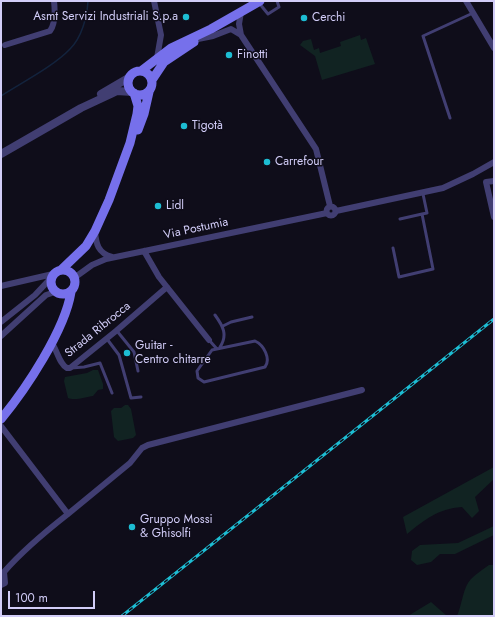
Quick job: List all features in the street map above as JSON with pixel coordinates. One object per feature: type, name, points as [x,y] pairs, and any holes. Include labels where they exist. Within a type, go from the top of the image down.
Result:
[{"type":"main road","points":[[130,143],[138,111],[133,92],[129,86],[130,77],[135,72],[141,71],[259,1]]},
{"type":"main road","points":[[61,320],[62,306],[57,293],[51,286],[52,277],[79,255],[95,231],[130,143],[143,119],[149,92],[152,86],[152,80],[160,59],[198,39],[211,29]]},
{"type":"main road","points":[[141,71],[149,75],[152,80]]},
{"type":"main road","points":[[133,92],[140,95],[149,92]]},
{"type":"main road","points":[[73,276],[79,255]]},
{"type":"main road","points":[[1,419],[24,388],[52,342],[68,306],[70,292],[75,285],[73,276],[69,271],[52,277]]},
{"type":"main road","points":[[57,293],[70,292]]},
{"type":"street","points":[[5,45],[50,31],[53,26],[54,1]]},
{"type":"street","points":[[154,1],[161,35],[160,59]]},
{"type":"street","points":[[466,1],[494,48]]},
{"type":"street","points":[[241,12],[239,24],[241,35],[316,149],[330,206],[327,209],[327,213],[332,215],[336,211],[423,194],[443,188],[494,162]]},
{"type":"street","points":[[198,39],[213,36],[231,29],[241,35]]},
{"type":"street","points":[[1,154],[81,108],[108,89],[130,77]]},
{"type":"street","points":[[81,108],[117,92],[133,92]]},
{"type":"street","points":[[494,181],[486,182],[494,217]]},
{"type":"street","points":[[330,206],[334,207],[336,211]]},
{"type":"street","name":"Via Postumia","points":[[73,276],[92,265],[114,258],[327,213]]},
{"type":"street","points":[[95,231],[98,247],[106,255],[114,258]]},
{"type":"street","points":[[144,251],[150,264],[166,287],[209,340]]},
{"type":"street","points":[[1,286],[33,279],[52,277]]},
{"type":"street","points":[[33,279],[41,280],[52,277]]},
{"type":"street","points":[[1,322],[35,295],[52,277]]},
{"type":"street","name":"Strada Ribrocca","points":[[52,342],[62,364],[67,368],[70,368],[107,339],[166,287]]},
{"type":"street","points":[[1,336],[46,295],[57,293]]},
{"type":"street","points":[[3,584],[4,572],[32,543],[130,463],[142,448],[148,445],[362,390]]},
{"type":"street","points":[[1,426],[68,514]]},
{"type":"lane","points":[[259,1],[268,14],[279,7],[277,1]]},
{"type":"lane","points":[[450,118],[423,36],[473,13]]},
{"type":"lane","points":[[400,219],[427,213],[423,194]]},
{"type":"lane","points":[[393,248],[399,276],[434,269],[422,214]]},
{"type":"lane","points":[[209,340],[219,348],[255,341],[263,347],[267,365],[262,368],[202,382],[197,375],[197,371],[212,350],[219,348],[224,342],[225,333],[215,315]]},
{"type":"lane","points":[[222,326],[231,322],[252,317]]},
{"type":"lane","points":[[116,331],[134,352],[138,370]]},
{"type":"lane","points":[[107,339],[119,354],[131,398],[141,397]]},
{"type":"lane","points":[[70,368],[84,367],[100,363],[112,393]]},
{"type":"shaded area","points":[[360,35],[361,40],[366,38],[375,64],[322,80],[315,56],[300,45],[303,41],[311,39],[314,50],[319,48],[320,53],[341,46],[340,42]]},
{"type":"shaded area","points":[[93,370],[98,370],[103,384],[103,389],[98,390],[93,396],[77,399],[68,398],[64,381],[65,377],[87,373]]},
{"type":"shaded area","points":[[128,405],[131,409],[136,435],[133,438],[118,441],[114,437],[111,411],[114,408],[121,408]]},
{"type":"shaded area","points":[[494,467],[494,479],[475,497],[479,511],[472,518],[462,507],[453,508],[439,512],[426,519],[407,534],[403,517]]},
{"type":"shaded area","points":[[494,526],[494,535],[455,554],[440,554],[431,562],[417,565],[411,560],[412,551],[420,545],[458,543]]},
{"type":"shaded area","points":[[489,565],[494,565],[494,616],[457,616],[468,582]]},
{"type":"shaded area","points":[[431,602],[447,616],[408,616]]},
{"type":"waterway","points":[[1,96],[55,62],[70,49],[81,33],[88,1]]},
{"type":"railway","points":[[122,616],[494,319]]},
{"type":"place","name":"Asmt Servizi Industriali S.p.a","points":[[186,17]]},
{"type":"place","name":"Cerchi","points":[[304,18]]},
{"type":"place","name":"Finotti","points":[[229,55]]},
{"type":"place","name":"Tigotà","points":[[184,126]]},
{"type":"place","name":"Carrefour","points":[[267,162]]},
{"type":"place","name":"Lidl","points":[[158,206]]},
{"type":"place","name":"Guitar - Centro chitarre","points":[[127,353]]},
{"type":"place","name":"Gruppo Mossi & Ghisolfi","points":[[132,527]]}]
